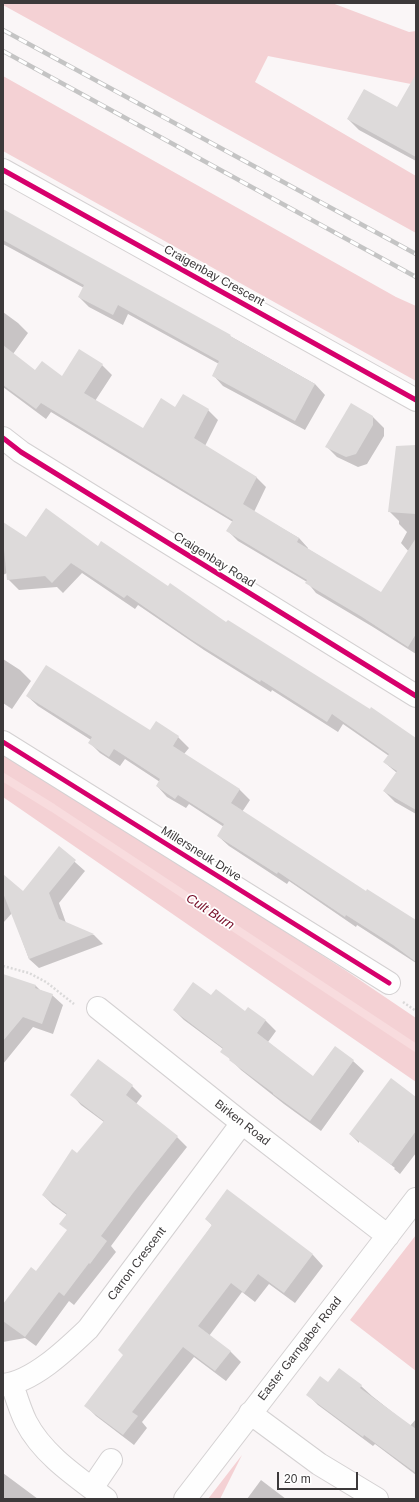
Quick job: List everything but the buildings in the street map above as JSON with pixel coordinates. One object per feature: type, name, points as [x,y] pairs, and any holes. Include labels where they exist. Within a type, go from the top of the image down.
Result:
[{"type":"street","name":"Craigenbay Crescent","points":[[3,170],[416,400]]},
{"type":"street","name":"Craigenbay Road","points":[[3,438],[12,454],[416,696]]},
{"type":"street","name":"Millersneuk Drive","points":[[3,742],[389,983]]},
{"type":"street","name":"Birken Road","points":[[98,1008],[242,1123],[388,1236]]},
{"type":"street","name":"Carron Crescent","points":[[111,1460],[99,1494],[52,1456],[38,1441],[7,1384],[36,1372],[65,1351],[88,1329],[242,1123]]},
{"type":"street","name":"Easter Garngaber Road","points":[[185,1499],[416,1199]]},
{"type":"street","points":[[250,1413],[319,1464],[377,1499]]},
{"type":"path","points":[[3,966],[29,973],[46,982],[91,1018],[98,1008]]},
{"type":"shaded area","points":[[3,3],[332,3],[409,32],[416,31],[416,85],[268,56],[255,82],[416,176],[416,233],[3,5]]},
{"type":"shaded area","points":[[3,76],[396,297],[416,306],[416,381],[3,151]]},
{"type":"shaded area","points":[[3,751],[345,970],[416,1018],[416,1082],[3,797]]},
{"type":"shaded area","points":[[416,1235],[416,1371],[350,1320]]},
{"type":"shaded area","points":[[242,1455],[220,1499],[208,1499]]},
{"type":"waterway","name":"Cult Burn","points":[[3,777],[53,808],[416,1048]]},
{"type":"railway","points":[[3,30],[416,254]]},
{"type":"railway","points":[[3,51],[416,277]]},
{"type":"cycle path","points":[[3,170],[416,400]]},
{"type":"cycle path","points":[[3,438],[21,452],[416,696]]},
{"type":"cycle path","points":[[3,742],[389,983]]}]
